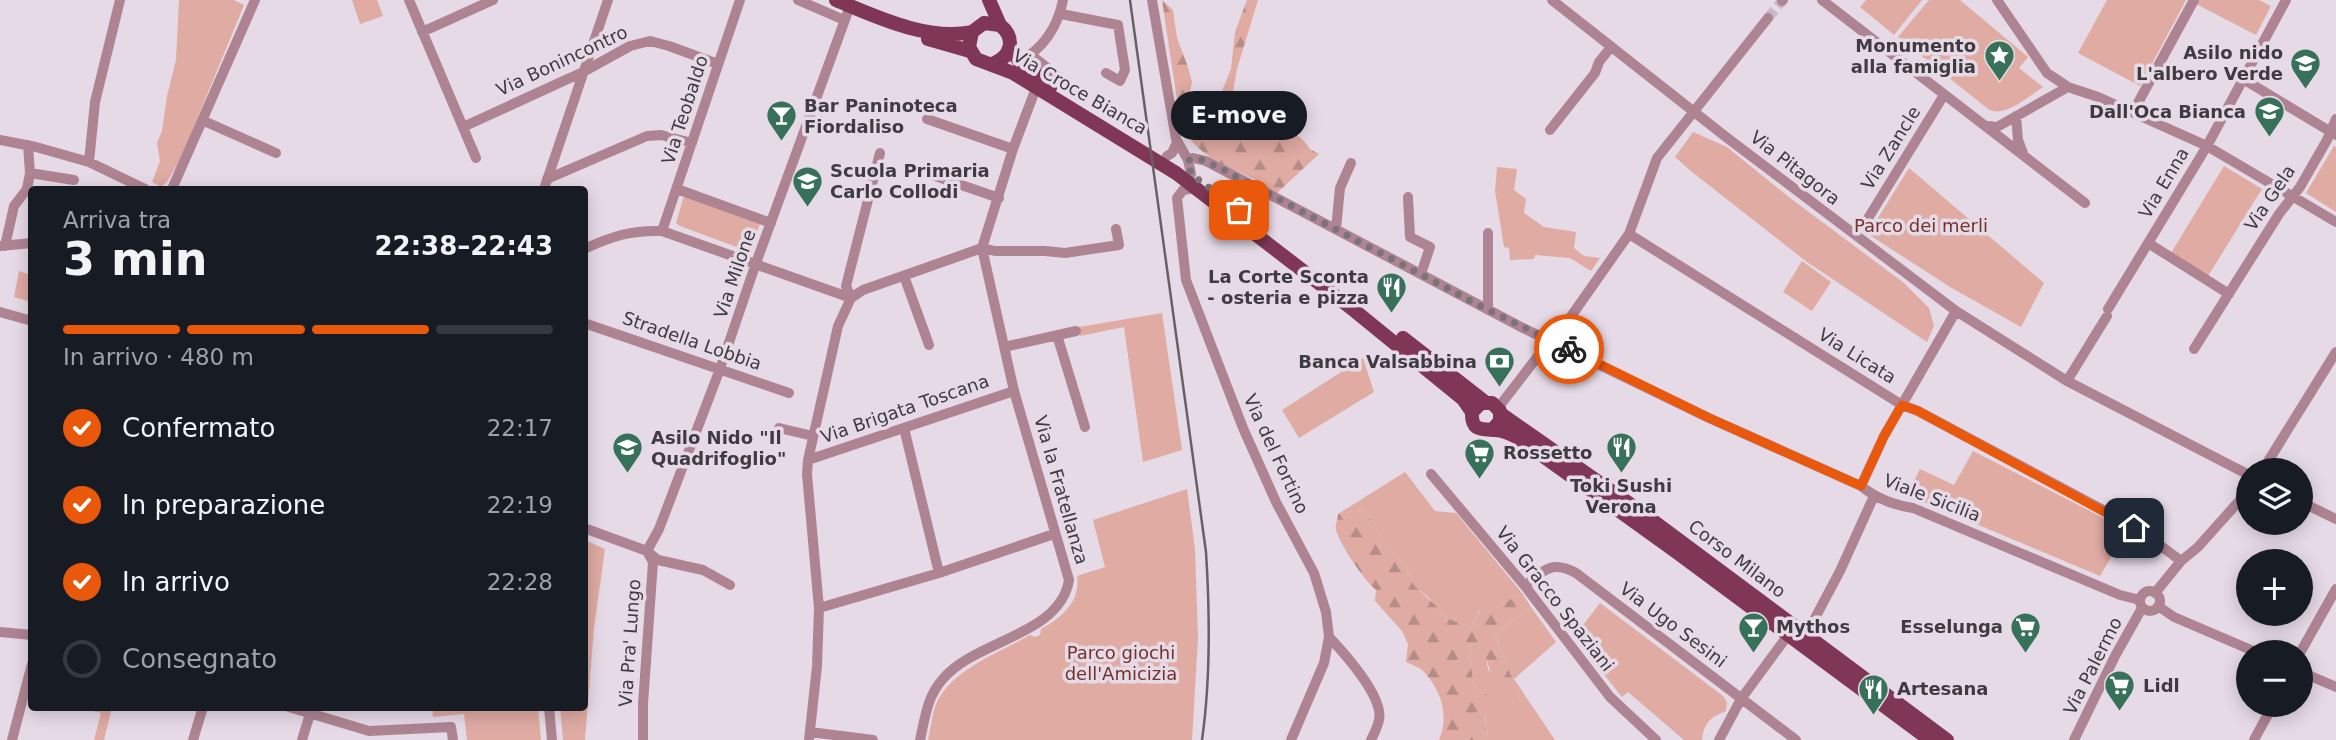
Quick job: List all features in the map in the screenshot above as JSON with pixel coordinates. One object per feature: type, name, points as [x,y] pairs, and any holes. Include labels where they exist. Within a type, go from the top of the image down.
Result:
[{"type":"main road","points":[[970,51],[969,42],[983,16],[984,0]]},
{"type":"main road","name":"Via Croce Bianca","points":[[989,0],[1000,25],[1010,38],[1010,49],[1006,56],[992,64]]},
{"type":"main road","points":[[843,8],[929,31],[959,35],[990,22],[1000,25]]},
{"type":"main road","name":"Via Croce Bianca","points":[[843,8],[894,30],[970,51],[979,61],[1013,73],[1147,148]]},
{"type":"main road","name":"Via Croce Bianca","points":[[1010,49],[1025,58],[1042,81],[1147,148]]},
{"type":"main road","points":[[1147,148],[1390,338],[1463,399],[1472,412],[1476,427],[1482,430],[1493,429],[1499,424],[1494,408],[1477,405],[1472,412]]},
{"type":"main road","name":"Corso Milano","points":[[1147,148],[1190,167],[1494,408],[1637,509],[1947,740]]},
{"type":"main road","name":"Corso Milano","points":[[1493,429],[1518,438],[1930,740]]},
{"type":"street","points":[[89,162],[95,102],[120,0]]},
{"type":"street","points":[[173,186],[255,0]]},
{"type":"street","points":[[409,0],[476,158]]},
{"type":"street","points":[[422,32],[493,0]]},
{"type":"street","points":[[545,184],[608,0]]},
{"type":"street","name":"Via Teobaldo","points":[[662,231],[740,0]]},
{"type":"street","points":[[798,0],[843,8]]},
{"type":"street","points":[[1025,58],[1051,32],[1061,14],[1063,0]]},
{"type":"street","points":[[1152,0],[1177,142],[1190,167]]},
{"type":"street","name":"Via Pitagora","points":[[1552,0],[1693,112],[1956,311],[2067,381],[2236,468]]},
{"type":"street","points":[[1822,0],[1980,123],[1988,126],[1997,127],[2068,87]]},
{"type":"street","points":[[1997,0],[2047,73],[2068,87],[2133,112],[2207,146],[2336,222]]},
{"type":"street","points":[[2133,112],[2194,0]]},
{"type":"street","name":"Via Enna","points":[[2067,381],[2207,146],[2286,0]]},
{"type":"street","name":"Via Milone","points":[[647,551],[662,522],[720,369],[843,8]]},
{"type":"street","points":[[1061,14],[1118,25],[1125,70],[1120,81],[1106,73]]},
{"type":"street","points":[[1494,408],[1560,332],[1629,234],[1657,158],[1768,18]]},
{"type":"street","name":"Via Bonincontro","points":[[463,127],[583,72],[630,46],[650,41],[718,64]]},
{"type":"street","points":[[1550,130],[1595,73],[1599,62],[1611,47]]},
{"type":"street","name":"Via Croce Bianca","points":[[1025,58],[1066,83]]},
{"type":"street","points":[[2243,79],[2333,133]]},
{"type":"street","points":[[982,248],[1013,149],[1036,88]]},
{"type":"street","name":"Via Zancle","points":[[1867,220],[1944,95]]},
{"type":"street","points":[[2017,116],[2018,140],[2024,156]]},
{"type":"street","points":[[927,119],[1013,149]]},
{"type":"street","name":"Via Gela","points":[[2194,349],[2278,214],[2292,198],[2333,133],[2336,120]]},
{"type":"street","points":[[204,121],[275,153]]},
{"type":"street","points":[[1988,126],[2085,203]]},
{"type":"street","points":[[545,184],[647,136],[661,135],[692,143]]},
{"type":"street","points":[[0,140],[89,162],[139,186]]},
{"type":"street","points":[[1167,156],[1172,153],[1177,142]]},
{"type":"street","points":[[28,145],[30,173],[27,189],[14,206],[3,246],[28,243]]},
{"type":"street","points":[[851,298],[846,286],[880,153]]},
{"type":"street","name":"Viale Sicilia","points":[[1190,167],[1193,158],[1206,162],[1488,310],[1709,418],[1861,486],[1874,496],[1899,506],[1913,508],[2141,604]]},
{"type":"street","points":[[1336,229],[1340,188],[1351,163]]},
{"type":"street","points":[[912,169],[999,198]]},
{"type":"street","points":[[30,173],[74,180]]},
{"type":"street","name":"Via del Fortino","points":[[1196,188],[1183,190],[1177,198],[1186,279],[1224,379],[1276,502],[1314,573],[1326,612],[1329,637],[1324,663],[1291,740]]},
{"type":"street","points":[[677,189],[771,223]]},
{"type":"street","points":[[1408,197],[1410,237],[1430,247],[1421,274]]},
{"type":"street","points":[[873,740],[810,736],[819,608],[808,460],[838,326],[851,298],[863,290],[982,248],[995,251],[1065,253],[1119,244],[1116,229]]},
{"type":"street","points":[[588,247],[617,234],[643,230],[662,231],[851,298]]},
{"type":"street","points":[[1488,233],[1488,310]]},
{"type":"street","name":"Via Licata","points":[[1629,234],[1902,405],[2120,519],[2180,561]]},
{"type":"street","points":[[2148,243],[2228,294]]},
{"type":"street","name":"Via la Fratellanza","points":[[920,740],[931,695],[943,678],[963,662],[1041,620],[1060,605],[1067,594],[1069,580],[1014,391],[982,248]]},
{"type":"street","points":[[904,276],[929,345]]},
{"type":"street","points":[[1861,486],[1884,436],[1956,311]]},
{"type":"street","points":[[0,312],[28,320]]},
{"type":"street","name":"Stradella Lobbia","points":[[588,324],[789,393]]},
{"type":"street","points":[[1004,347],[1076,331]]},
{"type":"street","points":[[1057,335],[1084,427]]},
{"type":"street","points":[[2271,458],[2331,371],[2336,352]]},
{"type":"street","name":"Via Brigata Toscana","points":[[808,460],[1014,391]]},
{"type":"street","points":[[779,428],[813,436]]},
{"type":"street","points":[[904,428],[939,572]]},
{"type":"street","name":"Via Gracco Spaziani","points":[[1431,474],[1525,586],[1610,697],[1656,740]]},
{"type":"street","points":[[1806,635],[1840,571],[1874,496]]},
{"type":"street","points":[[2155,593],[2180,561],[2198,547],[2236,505]]},
{"type":"street","points":[[2313,508],[2336,519]]},
{"type":"street","points":[[588,529],[647,551],[658,560],[703,570],[730,585]]},
{"type":"street","points":[[819,608],[1054,534]]},
{"type":"street","name":"Via Pra' Lungo","points":[[643,740],[653,562],[647,551]]},
{"type":"street","name":"Via Ugo Sesini","points":[[1525,586],[1546,569],[1555,566],[1566,568],[1796,740]]},
{"type":"street","points":[[2307,640],[2336,589]]},
{"type":"street","points":[[2146,592],[2155,593],[2159,598],[2158,606],[2151,611],[2141,604],[2146,592]]},
{"type":"street","name":"Via Palermo","points":[[2074,740],[2141,604]]},
{"type":"street","points":[[2158,606],[2174,617],[2236,644]]},
{"type":"street","points":[[0,632],[28,635]]},
{"type":"street","points":[[1719,740],[1741,699],[1788,635]]},
{"type":"street","points":[[1329,637],[1372,692],[1379,707],[1380,718],[1371,740]]},
{"type":"street","points":[[2313,677],[2336,687]]},
{"type":"street","points":[[12,740],[28,679]]},
{"type":"street","points":[[193,740],[202,711]]},
{"type":"street","points":[[301,711],[369,731],[451,727],[453,740]]},
{"type":"street","points":[[549,711],[552,740]]},
{"type":"street","points":[[302,740],[310,714]]},
{"type":"street","points":[[2254,740],[2266,717]]},
{"type":"street","points":[[428,728],[434,740]]},
{"type":"green space","points":[[179,0],[234,0],[244,5],[181,158],[167,182],[159,186],[152,182],[160,161],[157,143],[162,131],[176,60]]},
{"type":"green space","points":[[352,0],[377,0],[383,16],[360,24]]},
{"type":"green space","points":[[1162,0],[1173,10],[1177,38],[1192,82],[1190,91],[1198,108],[1216,106],[1231,69],[1235,32],[1247,0],[1258,0],[1237,69],[1232,97],[1250,110],[1285,127],[1319,154],[1276,194],[1258,186],[1260,182],[1210,157],[1188,135],[1182,133]]},
{"type":"green space","points":[[1866,0],[1922,0],[1894,35],[1860,7]]},
{"type":"green space","points":[[1929,0],[1960,0],[2028,57],[2019,68],[2043,87],[2009,109],[1988,109],[1898,37]]},
{"type":"green space","points":[[2107,0],[2186,0],[2140,86],[2078,53]]},
{"type":"green space","points":[[2199,0],[2259,0],[2271,6],[2256,35],[2196,4]]},
{"type":"green space","points":[[1693,132],[1727,147],[1904,283],[1929,308],[1934,326],[1927,342],[1807,262],[1675,157]]},
{"type":"green space","points":[[2334,146],[2336,147],[2336,212],[2306,193]]},
{"type":"green space","points":[[2224,166],[2262,189],[2208,276],[2171,253]]},
{"type":"green space","points":[[1497,167],[1517,169],[1514,190],[1526,199],[1524,213],[1544,227],[1576,232],[1574,248],[1584,256],[1600,258],[1591,271],[1570,258],[1535,255],[1534,259],[1510,260],[1509,248],[1504,247],[1495,191]]},
{"type":"green space","name":"Parco dei merli","points":[[1909,168],[2044,283],[2021,327],[1950,287],[1868,234]]},
{"type":"green space","points":[[684,196],[760,224],[751,247],[742,249],[676,223]]},
{"type":"green space","points":[[1802,261],[1831,282],[1812,311],[1783,292]]},
{"type":"green space","points":[[19,271],[28,274],[28,301],[14,297]]},
{"type":"green space","points":[[1162,313],[1182,450],[1143,462],[1124,327],[1080,336],[1079,327]]},
{"type":"green space","points":[[1363,358],[1374,392],[1299,438],[1282,410]]},
{"type":"green space","points":[[1973,451],[2127,530],[2100,576],[1907,495],[1920,469],[1954,485]]},
{"type":"green space","points":[[1405,472],[1435,511],[1456,513],[1522,593],[1494,608],[1480,610],[1471,629],[1437,613],[1430,599],[1414,585],[1407,569],[1381,540],[1374,522],[1362,510],[1338,514]]},
{"type":"green space","name":"Parco giochi dell'Amicizia","points":[[1187,489],[1195,549],[1198,638],[1192,740],[928,740],[937,702],[954,680],[978,663],[1030,635],[1040,635],[1041,629],[1063,614],[1073,601],[1077,576],[1105,567],[1093,520]]},
{"type":"green space","points":[[1362,510],[1374,522],[1381,540],[1407,569],[1414,585],[1437,607],[1437,613],[1471,629],[1482,607],[1494,608],[1522,593],[1531,607],[1495,634],[1520,698],[1513,702],[1501,693],[1480,648],[1476,643],[1469,647],[1475,689],[1484,692],[1496,702],[1485,715],[1487,740],[1439,740],[1443,722],[1440,696],[1423,671],[1406,662],[1408,644],[1402,631],[1375,601],[1376,590],[1353,562],[1336,530],[1338,514]]},
{"type":"green space","points":[[588,541],[605,549],[594,628],[588,703]]},
{"type":"green space","points":[[1600,603],[1723,696],[1727,702],[1726,711],[1709,721],[1702,740],[1684,740],[1628,692],[1622,697],[1574,637]]},
{"type":"green space","points":[[1531,607],[1556,642],[1514,679],[1555,740],[1487,740],[1484,692],[1475,689],[1469,647],[1476,643],[1485,652],[1488,669],[1496,686],[1520,698],[1495,634]]},
{"type":"green space","points":[[93,711],[111,711],[104,740],[94,740],[101,713]]},
{"type":"green space","points":[[432,711],[538,711],[541,740],[467,740],[464,714],[433,717]]},
{"type":"green space","points":[[560,711],[587,711],[585,740],[563,740]]},
{"type":"tunnel","points":[[1768,18],[1782,1]]},
{"type":"railway","points":[[1130,0],[1206,552],[1209,646],[1202,740]]},
{"type":"way so far","points":[[1239,210],[1191,174],[1188,160],[1200,159],[1222,169],[1488,310],[1569,349]]},
{"type":"place","name":"Monumento alla famiglia","points":[[1999,83]]},
{"type":"place","name":"Asilo nido L'albero Verde","points":[[2306,90]]},
{"type":"place","name":"Dall'Oca Bianca","points":[[2269,139]]},
{"type":"place","name":"Bar Paninoteca Fiordaliso","points":[[781,143]]},
{"type":"place","name":"Scuola Primaria Carlo Collodi","points":[[807,208]]},
{"type":"place","name":"E-move","points":[[1239,210]]},
{"type":"place","name":"La Corte Sconta - osteria e pizza","points":[[1392,314]]},
{"type":"place","name":"Banca Valsabbina","points":[[1500,389]]},
{"type":"place","name":"Asilo Nido \"Il Quadrifoglio\"","points":[[628,475]]},
{"type":"place","name":"Toki Sushi Verona","points":[[1621,475]]},
{"type":"place","name":"Rossetto","points":[[1480,480]]},
{"type":"place","name":"Mythos","points":[[1753,654]]},
{"type":"place","name":"Esselunga","points":[[2026,654]]},
{"type":"place","name":"Lidl","points":[[2120,713]]},
{"type":"place","name":"Artesana","points":[[1874,716]]},
{"type":"route","points":[[1569,349],[1709,418],[1861,486],[1902,405],[1918,411],[2134,528]]}]
